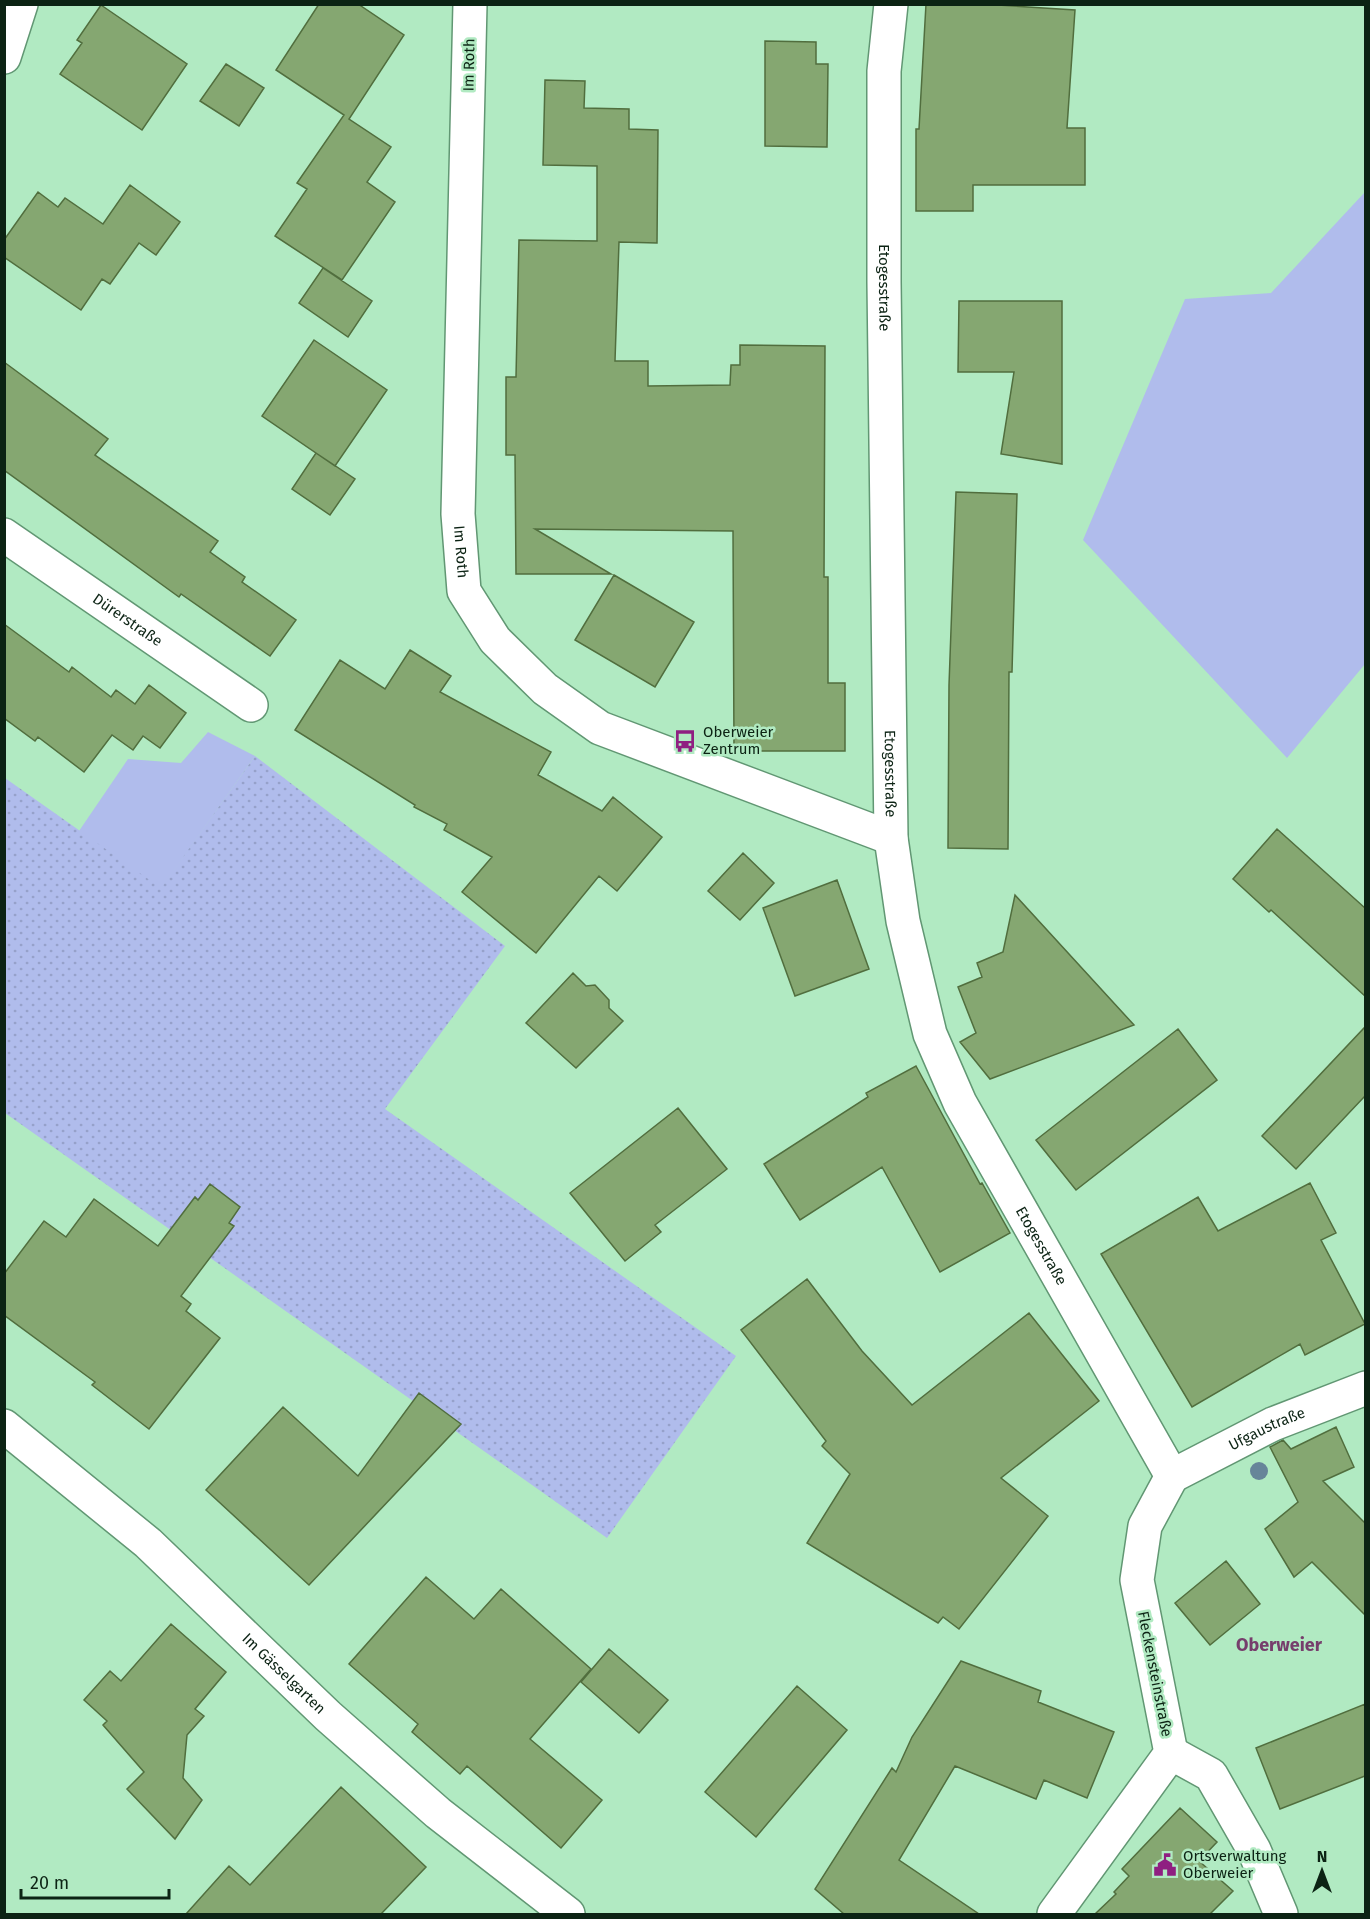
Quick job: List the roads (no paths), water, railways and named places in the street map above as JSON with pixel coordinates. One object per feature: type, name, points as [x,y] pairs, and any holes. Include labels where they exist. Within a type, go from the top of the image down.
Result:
[{"type":"street","points":[[4,57],[21,4]]},
{"type":"street","name":"Im Roth","points":[[470,4],[458,514],[464,591],[495,640],[545,689],[600,728],[891,838]]},
{"type":"street","name":"Etogesstraße","points":[[891,4],[885,71],[885,306],[891,838],[903,921],[930,1034],[956,1094],[1172,1476]]},
{"type":"street","name":"Dürerstraße","points":[[4,535],[251,705]]},
{"type":"street","name":"Ufgaustraße","points":[[1172,1476],[1273,1424],[1365,1388]]},
{"type":"street","name":"Im Gässelgarten","points":[[4,1426],[148,1543],[328,1716],[438,1813],[568,1914]]},
{"type":"street","name":"Fleckensteinstraße","points":[[1054,1914],[1171,1753],[1137,1580],[1145,1526],[1172,1476]]},
{"type":"street","points":[[1171,1753],[1211,1775],[1254,1850],[1281,1914]]},
{"type":"place","name":"Oberweier Zentrum","points":[[685,741]]},
{"type":"place","name":"Ortsverwaltung Oberweier","points":[[1165,1865]]},
{"type":"district","name":"Oberweier","points":[[1279,1645]]}]
